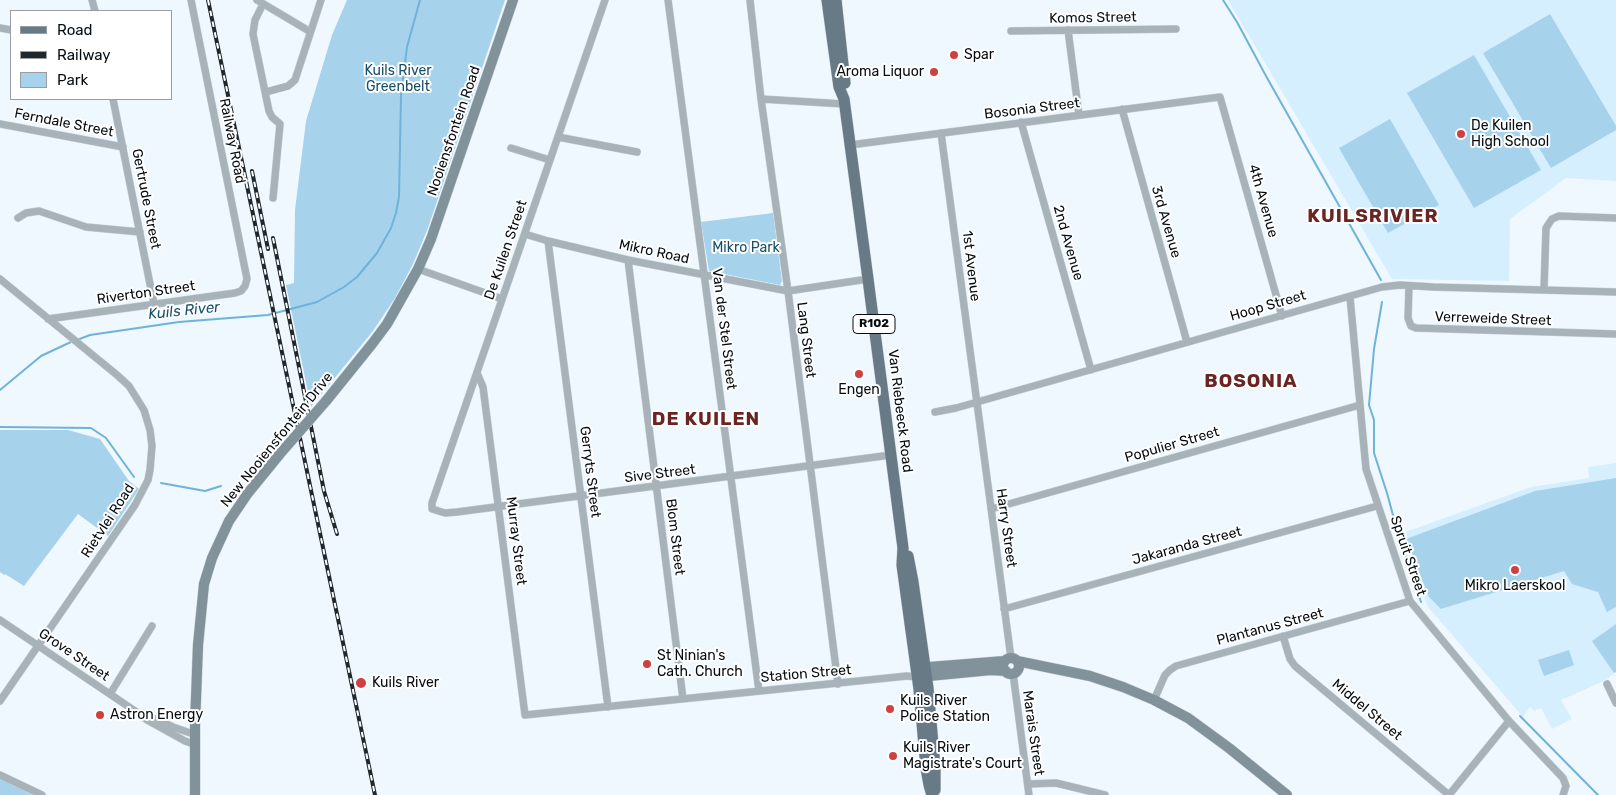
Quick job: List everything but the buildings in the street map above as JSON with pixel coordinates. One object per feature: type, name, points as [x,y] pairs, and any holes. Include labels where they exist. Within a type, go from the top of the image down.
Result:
[{"type":"main road","name":"Van Riebeeck Road","points":[[827,0],[839,87],[844,101],[902,548],[908,557],[913,582],[926,768],[933,795]]},
{"type":"main road","name":"Van Riebeeck Road","points":[[836,0],[846,87],[844,101]]},
{"type":"street","name":"Railway Road","points":[[191,0],[247,279],[245,286]]},
{"type":"street","points":[[266,92],[293,83],[321,0]]},
{"type":"street","name":"Nooiensfontein Road","points":[[418,269],[431,239],[513,0]]},
{"type":"street","name":"De Kuilen Street","points":[[432,509],[432,503],[606,0]]},
{"type":"street","name":"Van der Stel Street","points":[[668,0],[759,691]]},
{"type":"street","name":"Lang Street","points":[[750,0],[761,99],[788,291],[838,684]]},
{"type":"street","points":[[274,198],[280,124],[270,114],[253,34],[260,2],[309,32]]},
{"type":"street","name":"Komos Street","points":[[1010,31],[1176,29]]},
{"type":"street","points":[[1068,30],[1079,115]]},
{"type":"street","name":"Bosonia Street","points":[[850,145],[1217,96]]},
{"type":"street","name":"4th Avenue","points":[[1217,96],[1222,100],[1282,316]]},
{"type":"street","points":[[761,99],[844,101]]},
{"type":"street","name":"Gertrude Street","points":[[113,100],[154,304]]},
{"type":"street","name":"3rd Avenue","points":[[1122,109],[1187,342]]},
{"type":"street","name":"2nd Avenue","points":[[1021,122],[1091,370]]},
{"type":"street","name":"Ferndale Street","points":[[0,124],[123,148]]},
{"type":"street","name":"1st Avenue","points":[[941,133],[976,402]]},
{"type":"street","points":[[558,137],[638,152]]},
{"type":"street","points":[[511,148],[550,160]]},
{"type":"street","points":[[18,218],[26,213],[39,212],[86,227],[140,232]]},
{"type":"street","points":[[1544,289],[1546,228],[1552,218],[1559,216],[1616,218]]},
{"type":"street","name":"Mikro Road","points":[[525,234],[548,242],[628,260],[788,291],[868,279]]},
{"type":"street","name":"Gerryts Street","points":[[548,242],[608,707]]},
{"type":"street","name":"Blom Street","points":[[628,260],[683,699]]},
{"type":"street","points":[[418,269],[502,299]]},
{"type":"street","name":"New Nooiensfontein Drive","points":[[195,795],[198,645],[202,596],[207,571],[218,543],[237,508],[387,324],[418,269]]},
{"type":"street","name":"Rietvlei Road","points":[[0,279],[129,386],[140,403],[147,420],[151,438],[150,470],[145,487],[0,701]]},
{"type":"street","name":"Riverton Street","points":[[48,319],[235,293],[241,291],[245,286]]},
{"type":"street","name":"Hoop Street","points":[[935,412],[1091,370],[1382,287],[1409,286],[1616,292]]},
{"type":"street","name":"Verreweide Street","points":[[1409,286],[1408,318],[1411,326],[1416,328],[1616,334]]},
{"type":"street","name":"Spruit Street","points":[[1350,297],[1366,469],[1410,601],[1509,722],[1565,781],[1566,786],[1563,795]]},
{"type":"street","name":"Murray Street","points":[[477,373],[484,387],[525,715]]},
{"type":"street","name":"Harry Street","points":[[976,402],[1012,666]]},
{"type":"street","name":"Populier Street","points":[[991,509],[1360,405]]},
{"type":"street","name":"Sive Street","points":[[432,509],[445,513],[499,507],[891,455]]},
{"type":"street","name":"Jakaranda Street","points":[[1004,609],[1377,506]]},
{"type":"street","name":"Plantanus Street","points":[[1154,700],[1165,676],[1176,666],[1410,601]]},
{"type":"street","name":"Grove Street","points":[[0,620],[135,710],[174,727],[196,740]]},
{"type":"street","points":[[110,694],[152,626]]},
{"type":"street","name":"Middel Street","points":[[1283,636],[1290,659],[1295,666],[1449,795]]},
{"type":"street","points":[[919,673],[1012,666],[1055,669],[1090,676],[1154,700],[1188,718],[1229,748],[1286,795]]},
{"type":"street","name":"Marais Street","points":[[1012,666],[1029,795]]},
{"type":"street","name":"Station Street","points":[[525,715],[838,684],[919,673]]},
{"type":"street","points":[[1608,684],[1615,701]]},
{"type":"street","points":[[1449,795],[1509,722]]},
{"type":"street","points":[[0,775],[42,795]]},
{"type":"street","points":[[1028,784],[1056,783],[1105,795]]},
{"type":"shaded area","name":"De Kuilen High School","points":[[1228,0],[1616,0],[1616,181],[1566,178],[1510,219],[1509,281],[1392,279]]},
{"type":"shaded area","name":"Mikro Laerskool","points":[[1616,463],[1616,672],[1604,681],[1561,700],[1572,719],[1552,729],[1541,708],[1534,711],[1530,707],[1523,717],[1428,607],[1400,534],[1531,487],[1589,478],[1588,467]]},
{"type":"green space","name":"Kuils River Greenbelt","points":[[347,0],[505,0],[428,228],[413,264],[395,298],[373,331],[311,407],[286,285],[294,283],[295,210],[306,121],[332,35]]},
{"type":"green space","points":[[1550,14],[1616,126],[1616,130],[1551,168],[1483,53]]},
{"type":"green space","points":[[1474,55],[1541,170],[1474,208],[1407,93]]},
{"type":"green space","points":[[1390,119],[1439,205],[1388,233],[1339,148]]},
{"type":"green space","name":"Mikro Park","points":[[773,213],[782,281],[780,285],[709,271],[701,222]]},
{"type":"green space","points":[[0,430],[68,430],[100,439],[129,481],[139,489],[108,536],[78,514],[24,586],[0,572]]},
{"type":"green space","points":[[1616,478],[1616,607],[1607,612],[1598,592],[1572,584],[1564,571],[1441,609],[1429,597],[1406,539],[1535,491]]},
{"type":"green space","points":[[1616,624],[1616,672],[1614,673],[1592,641]]},
{"type":"green space","points":[[1569,650],[1574,665],[1544,676],[1538,660]]},
{"type":"green space","points":[[0,779],[33,795],[0,795]]},
{"type":"waterway","name":"Kuils River","points":[[77,340],[90,335],[179,322],[268,315],[317,302],[344,287],[357,277],[377,253],[391,228],[396,213],[399,197],[401,95],[407,47],[420,0]]},
{"type":"waterway","points":[[1223,0],[1381,280]]},
{"type":"waterway","points":[[1382,302],[1374,349],[1369,405],[1374,420],[1374,453],[1421,602]]},
{"type":"waterway","name":"Kuils River","points":[[0,390],[41,356],[73,341]]},
{"type":"waterway","points":[[0,427],[91,428],[106,438],[134,477]]},
{"type":"waterway","points":[[161,483],[205,491],[221,486]]},
{"type":"waterway","points":[[1520,716],[1598,795]]},
{"type":"railway","points":[[208,0],[375,795]]},
{"type":"railway","points":[[252,171],[268,249]]},
{"type":"railway","points":[[273,238],[324,491],[337,534]]},
{"type":"place","name":"Spar","points":[[954,55]]},
{"type":"place","name":"Aroma Liquor","points":[[934,72]]},
{"type":"place","name":"De Kuilen High School","points":[[1461,134]]},
{"type":"place","name":"Engen","points":[[859,374]]},
{"type":"place","name":"Mikro Laerskool","points":[[1515,570]]},
{"type":"place","name":"St Ninian's Cath. Church","points":[[647,664]]},
{"type":"place","name":"Kuils River","points":[[361,683]]},
{"type":"place","name":"Kuils River Police Station","points":[[890,709]]},
{"type":"place","name":"Astron Energy","points":[[100,715]]},
{"type":"place","name":"Kuils River Magistrate's Court","points":[[893,756]]},
{"type":"district","name":"KUILSRIVIER","points":[[1373,217]]},
{"type":"district","name":"BOSONIA","points":[[1251,382]]},
{"type":"district","name":"DE KUILEN","points":[[706,420]]}]
